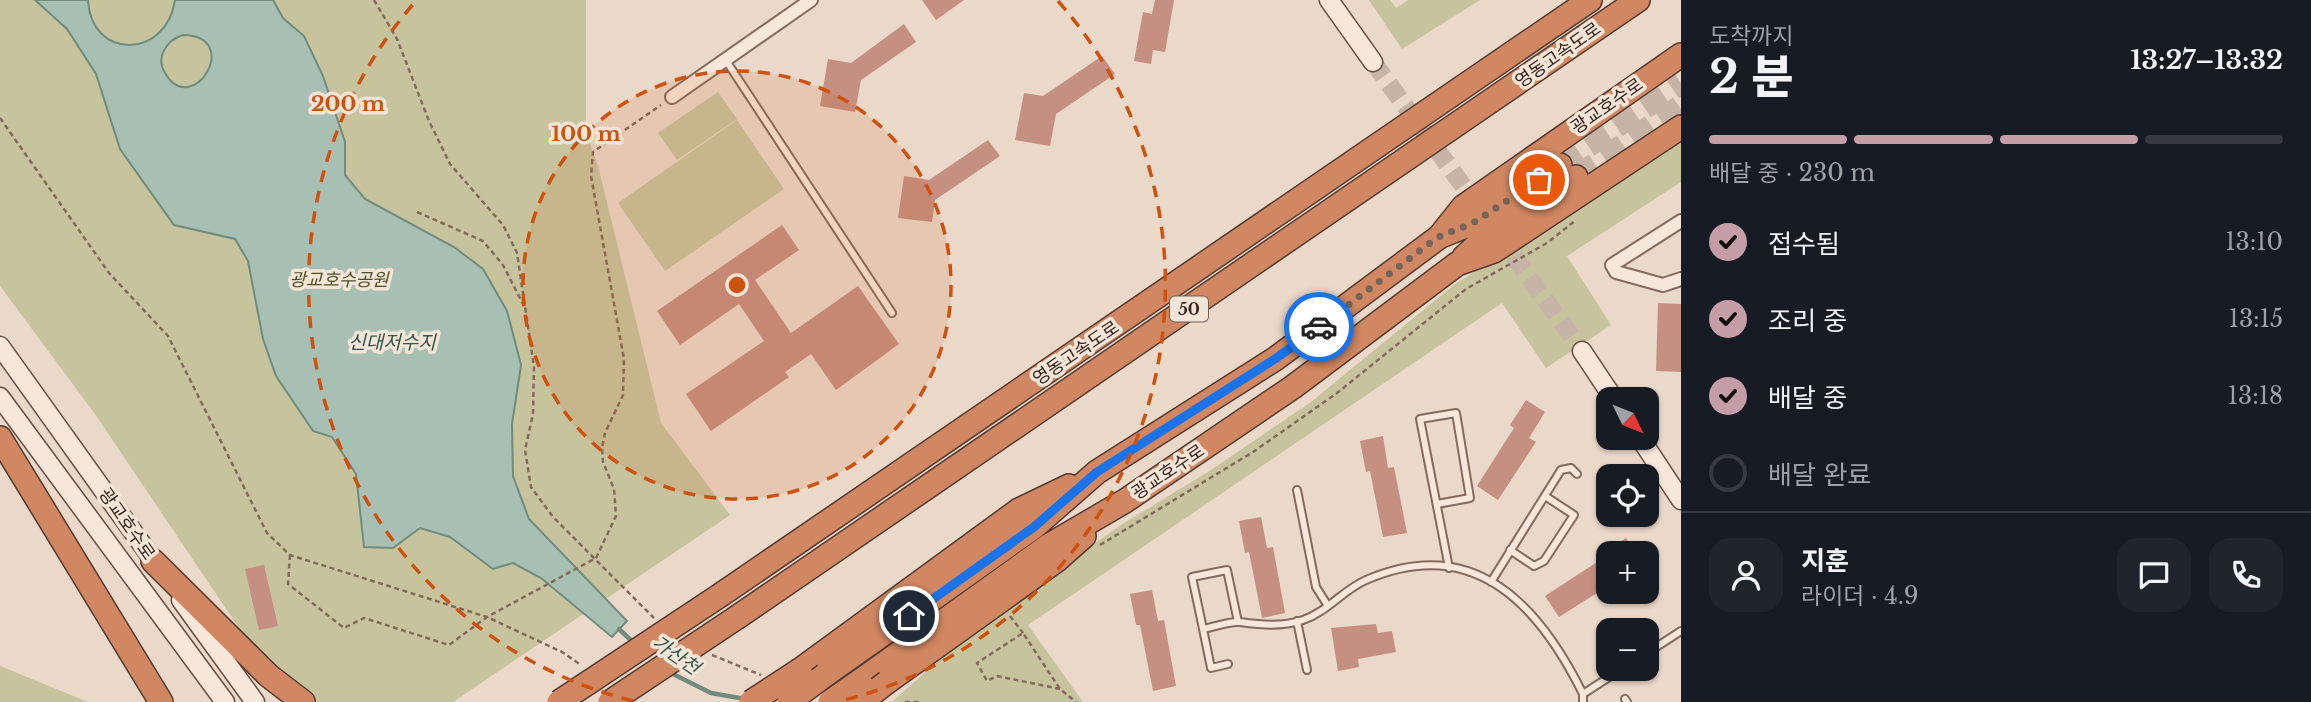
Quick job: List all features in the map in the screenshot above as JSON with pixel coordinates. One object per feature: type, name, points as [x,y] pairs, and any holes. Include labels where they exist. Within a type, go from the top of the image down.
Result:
[{"type":"highway","name":"영동고속도로","points":[[559,702],[722,594],[1590,0]]},
{"type":"highway","name":"영동고속도로","points":[[610,702],[1638,0]]},
{"type":"highway","name":"광교호수로","points":[[789,702],[1034,527],[1097,472],[1275,359],[1438,237],[1463,207],[1681,55]]},
{"type":"highway","name":"광교호수로","points":[[830,702],[860,691],[1048,546],[1125,501],[1293,387],[1457,264],[1494,251],[1681,127]]},
{"type":"highway","points":[[1438,237],[1473,223],[1568,171],[1487,236],[1457,264]]},
{"type":"highway","points":[[0,438],[161,702]]},
{"type":"highway","points":[[751,702],[800,670],[1019,510],[1097,472]]},
{"type":"highway","points":[[860,691],[887,682],[1057,560],[1125,501]]},
{"type":"highway","points":[[153,561],[269,676],[303,702]]},
{"type":"main road","points":[[1329,0],[1373,62]]},
{"type":"main road","name":"광교호수로","points":[[0,346],[255,702]]},
{"type":"main road","points":[[1582,351],[1606,387]]},
{"type":"main road","name":"광교호수로","points":[[0,397],[225,702]]},
{"type":"main road","points":[[1648,450],[1681,500]]},
{"type":"street","points":[[673,97],[811,0]]},
{"type":"street","points":[[1681,221],[1612,265],[1616,272],[1663,285],[1681,279]]},
{"type":"lane","points":[[725,60],[891,313]]},
{"type":"lane","points":[[1437,504],[1470,498],[1455,413],[1420,419],[1449,568]]},
{"type":"lane","points":[[1491,582],[1561,470],[1571,468],[1577,474]]},
{"type":"lane","points":[[1297,490],[1316,587],[1328,606]]},
{"type":"lane","points":[[1510,550],[1534,566],[1544,561],[1574,515],[1545,496]]},
{"type":"lane","points":[[1203,629],[1238,622],[1259,626],[1297,621],[1328,606],[1363,581],[1382,574],[1421,567],[1449,568],[1491,582],[1518,599],[1547,631],[1583,698],[1606,681]]},
{"type":"lane","points":[[1228,664],[1211,668],[1192,577],[1227,570],[1238,622]]},
{"type":"lane","points":[[1297,621],[1307,670]]},
{"type":"lane","points":[[1659,646],[1681,632]]},
{"type":"path","points":[[374,0],[397,39],[439,143],[455,170],[474,190],[511,239],[517,253],[534,367],[533,414],[525,450],[531,486],[553,517],[596,558]]},
{"type":"path","points":[[290,555],[288,584],[344,628],[364,618],[449,645],[487,617],[596,558],[615,516],[614,489],[603,463],[602,448],[610,420],[623,395],[624,359],[591,176],[593,152],[673,97]]},
{"type":"path","points":[[0,118],[109,273],[168,336],[267,533],[290,555],[487,617],[562,652],[583,666]]},
{"type":"path","points":[[417,212],[483,241],[503,265],[527,312]]},
{"type":"path","points":[[1093,549],[1253,452],[1337,393],[1466,289],[1546,243],[1581,217]]},
{"type":"path","points":[[1008,612],[1060,689],[1076,702]]},
{"type":"path","points":[[1023,633],[976,663],[987,681],[998,676],[1060,689]]},
{"type":"path","points":[[905,702],[922,702]]},
{"type":"green space","name":"광교호수공원","points":[[0,0],[586,0],[586,133],[598,166],[661,423],[730,515],[453,702],[317,702],[287,679],[245,637],[95,414],[0,286]]},
{"type":"green space","points":[[1369,0],[1390,0],[1396,8],[1408,0],[1480,0],[1402,49]]},
{"type":"green space","points":[[718,92],[737,119],[677,160],[658,133]]},
{"type":"green space","points":[[737,120],[784,189],[665,271],[618,203]]},
{"type":"green space","points":[[1681,140],[1681,182],[1567,256],[1611,325],[1546,368],[1502,303],[1028,625],[1083,702],[892,702],[982,621],[1124,523],[1208,472],[1311,402],[1455,284],[1592,200]]},
{"type":"green space","points":[[0,666],[88,702],[0,702]]},
{"type":"water","name":"신대저수지","points":[[35,0],[88,0],[92,20],[102,34],[114,42],[129,45],[144,42],[158,34],[169,20],[175,0],[273,0],[283,18],[304,36],[323,76],[345,142],[345,175],[365,199],[454,247],[483,269],[507,311],[521,365],[512,424],[513,476],[529,519],[627,621],[612,637],[541,578],[513,563],[493,569],[450,537],[420,528],[393,548],[364,547],[356,474],[332,437],[313,431],[276,376],[263,339],[248,261],[235,239],[174,225],[120,149],[96,74],[67,29]],"holes":[[[183,35],[201,39],[210,48],[211,60],[207,72],[199,82],[188,87],[176,85],[162,67],[164,50],[177,37]]]},
{"type":"building","points":[[922,0],[964,0],[936,20]]},
{"type":"building","points":[[1155,0],[1174,0],[1165,52],[1153,50],[1151,64],[1134,61],[1143,12],[1152,14]]},
{"type":"building","points":[[904,24],[916,42],[861,80],[855,112],[820,106],[828,59],[851,63]]},
{"type":"building","points":[[1102,56],[1115,74],[1056,114],[1050,146],[1015,140],[1024,93],[1043,96]]},
{"type":"building","points":[[988,140],[1000,156],[935,200],[932,222],[898,218],[904,176],[929,180]]},
{"type":"building","points":[[782,225],[799,250],[755,280],[791,333],[858,286],[899,344],[836,390],[811,354],[785,372],[789,377],[711,431],[686,394],[764,341],[739,304],[680,345],[657,311]]},
{"type":"building","points":[[1658,303],[1681,304],[1681,372],[1656,371]]},
{"type":"building","points":[[1526,400],[1545,412],[1529,438],[1536,442],[1498,500],[1477,486],[1514,428],[1510,425]]},
{"type":"building","points":[[1383,436],[1388,468],[1394,467],[1407,533],[1383,537],[1370,471],[1366,472],[1360,441]]},
{"type":"building","points":[[1261,517],[1267,548],[1273,547],[1285,613],[1262,618],[1249,552],[1245,553],[1239,521]]},
{"type":"building","points":[[1596,563],[1596,594],[1559,617],[1545,596]]},
{"type":"building","points":[[264,565],[278,626],[259,630],[245,569]]},
{"type":"building","points":[[1152,590],[1158,621],[1164,620],[1176,686],[1153,691],[1140,625],[1136,625],[1130,594]]},
{"type":"building","points":[[1376,624],[1378,633],[1392,631],[1396,652],[1358,659],[1359,667],[1338,671],[1331,628]]},
{"type":"waterway","name":"가산천","points":[[619,629],[635,644]]},
{"type":"waterway","name":"가산천","points":[[669,672],[711,693],[745,699]]},
{"type":"tunnel","points":[[1373,62],[1480,209]]},
{"type":"tunnel","points":[[1560,165],[1681,83]]},
{"type":"tunnel","points":[[1576,177],[1681,106]]},
{"type":"tunnel","points":[[1498,234],[1582,351]]},
{"type":"way so far","points":[[1319,327],[1438,237],[1473,223],[1539,180]]},
{"type":"route","points":[[909,616],[1034,527],[1097,472],[1275,359],[1319,327]]}]
